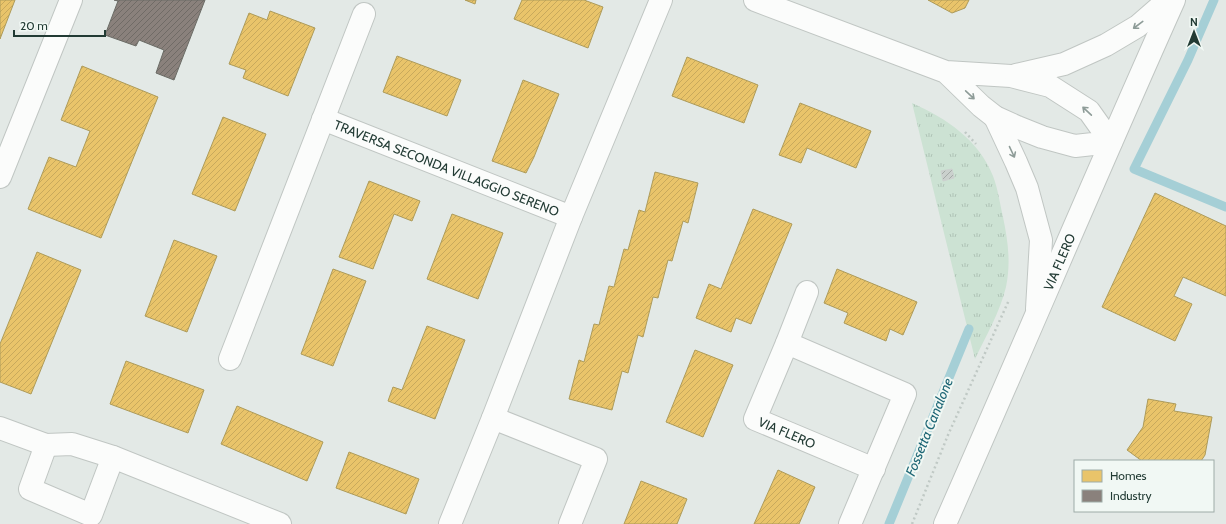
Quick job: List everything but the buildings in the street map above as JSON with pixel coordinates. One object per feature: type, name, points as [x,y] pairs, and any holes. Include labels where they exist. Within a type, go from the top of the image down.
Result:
[{"type":"street","points":[[0,177],[71,0]]},
{"type":"street","name":"TRAVERSA SECONDA VILLAGGIO SERENO","points":[[450,524],[571,217],[661,0]]},
{"type":"street","points":[[755,0],[946,72],[1011,76],[1050,86],[1089,111],[1111,142],[1075,146],[1042,137],[995,117],[981,106],[946,72]]},
{"type":"street","points":[[1011,76],[1064,64],[1106,45],[1138,26],[1168,0]]},
{"type":"street","name":"VIA FLERO","points":[[945,524],[1174,0]]},
{"type":"street","name":"TRAVERSA SECONDA VILLAGGIO SERENO","points":[[230,359],[364,14]]},
{"type":"street","points":[[995,117],[1027,188],[1041,240],[1037,311]]},
{"type":"street","name":"TRAVERSA SECONDA VILLAGGIO SERENO","points":[[323,119],[571,217]]},
{"type":"street","name":"VIA FLERO","points":[[807,292],[755,419],[874,469]]},
{"type":"street","points":[[787,343],[905,394],[850,524]]},
{"type":"street","points":[[493,418],[596,459],[570,524]]},
{"type":"street","points":[[0,428],[46,445],[72,444],[113,458],[280,524]]},
{"type":"street","points":[[46,445],[30,489],[91,515],[113,458]]},
{"type":"path","points":[[965,132],[979,147]]},
{"type":"path","points":[[912,524],[948,435],[1010,298]]},
{"type":"green space","points":[[912,103],[949,123],[970,141],[987,163],[998,191],[1007,243],[1009,261],[1008,278],[1000,306],[975,359]]},
{"type":"waterway","name":"Fossetta Canalone","points":[[1214,0],[1188,60],[1134,169],[1226,207]]},
{"type":"waterway","name":"Fossetta Canalone","points":[[889,524],[969,329]]}]
